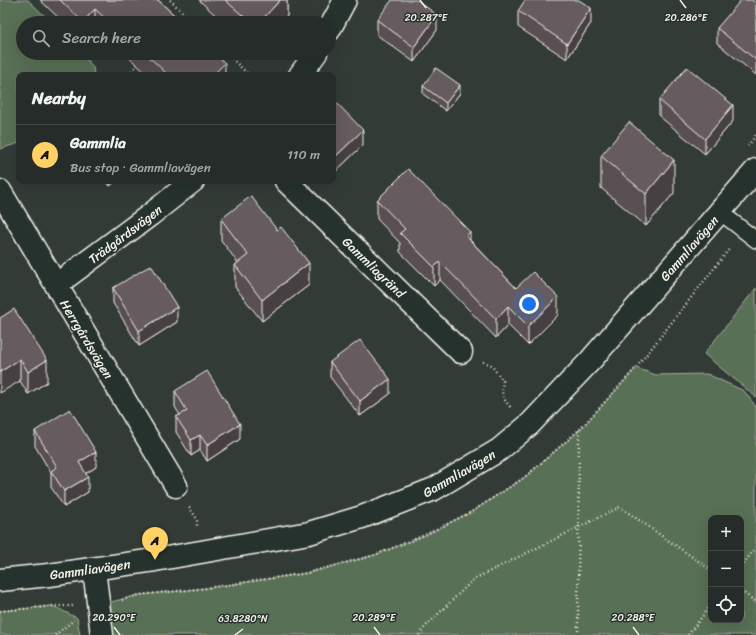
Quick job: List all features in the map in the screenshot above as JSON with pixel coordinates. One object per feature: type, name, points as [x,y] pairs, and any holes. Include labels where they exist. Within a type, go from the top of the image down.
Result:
[{"type":"street","points":[[336,17],[345,0]]},
{"type":"street","points":[[302,72],[311,60]]},
{"type":"street","name":"Gammliavägen","points":[[0,580],[154,560],[309,533],[434,490],[499,450],[530,424],[590,361],[756,170]]},
{"type":"street","name":"Trädgårdsvägen","points":[[56,286],[189,184]]},
{"type":"street","name":"Gammliagränd","points":[[289,184],[461,352]]},
{"type":"street","name":"Herrgårdsvägen","points":[[0,191],[176,486]]},
{"type":"street","points":[[94,569],[102,635]]},
{"type":"lane","points":[[720,212],[756,240]]},
{"type":"path","points":[[170,0],[186,16]]},
{"type":"path","points":[[233,60],[246,72]]},
{"type":"path","points":[[131,72],[140,62]]},
{"type":"path","points":[[746,147],[756,135]]},
{"type":"path","points":[[461,352],[491,365],[503,381],[503,398],[511,408]]},
{"type":"path","points":[[506,412],[516,402]]},
{"type":"path","points":[[578,635],[580,430]]},
{"type":"path","points":[[176,486],[197,519],[197,530]]},
{"type":"path","points":[[419,635],[425,627],[474,579],[620,507],[708,568]]},
{"type":"path","points":[[744,563],[756,547]]},
{"type":"path","points":[[744,593],[756,602]]},
{"type":"path","points":[[0,611],[53,606],[99,605]]},
{"type":"path","points":[[688,635],[708,609]]},
{"type":"green space","points":[[0,0],[28,0],[45,16],[16,16],[16,60],[87,60],[93,67],[94,72],[16,72],[16,144],[0,149]]},
{"type":"green space","points":[[756,288],[756,397],[704,354]]},
{"type":"green space","points":[[636,368],[656,375],[707,374],[744,391],[756,407],[756,635],[102,635],[99,605],[139,595],[207,588],[307,573],[375,555],[425,535],[473,511],[525,477],[580,430]]},
{"type":"green space","points":[[53,606],[77,618],[80,635],[0,635],[0,611]]},
{"type":"building","points":[[60,0],[158,0],[175,16],[102,16],[95,9],[89,16],[77,16]]},
{"type":"building","points":[[225,0],[280,0],[265,16],[243,16]]},
{"type":"building","points":[[392,0],[417,0],[437,15],[414,47],[377,20]]},
{"type":"building","points":[[525,0],[579,0],[591,8],[567,44],[518,11]]},
{"type":"building","points":[[741,0],[752,0],[756,3],[756,60],[717,28]]},
{"type":"building","points":[[152,60],[222,60],[225,63],[216,72],[165,72]]},
{"type":"building","points":[[687,67],[733,105],[705,139],[659,100]]},
{"type":"building","points":[[436,68],[460,85],[446,103],[423,86]]},
{"type":"building","points":[[336,102],[363,130],[336,156]]},
{"type":"building","points":[[629,122],[674,160],[646,194],[601,156]]},
{"type":"building","points":[[408,169],[470,232],[466,236],[516,288],[533,272],[558,297],[528,326],[508,306],[496,319],[440,262],[434,267],[400,233],[405,229],[377,200]]},
{"type":"building","points":[[251,196],[277,230],[281,227],[309,263],[262,300],[235,265],[248,255],[221,219]]},
{"type":"building","points":[[151,265],[177,307],[139,331],[113,288]]},
{"type":"building","points":[[14,309],[47,360],[28,372],[20,359],[0,372],[0,318]]},
{"type":"building","points":[[360,340],[390,379],[360,401],[330,362]]},
{"type":"building","points":[[207,371],[240,424],[207,445],[200,435],[191,440],[176,417],[187,411],[175,391]]},
{"type":"building","points":[[70,409],[96,452],[79,462],[88,477],[64,491],[51,471],[57,467],[35,431]]},
{"type":"place","name":"Gammlia","points":[[155,560]]}]
